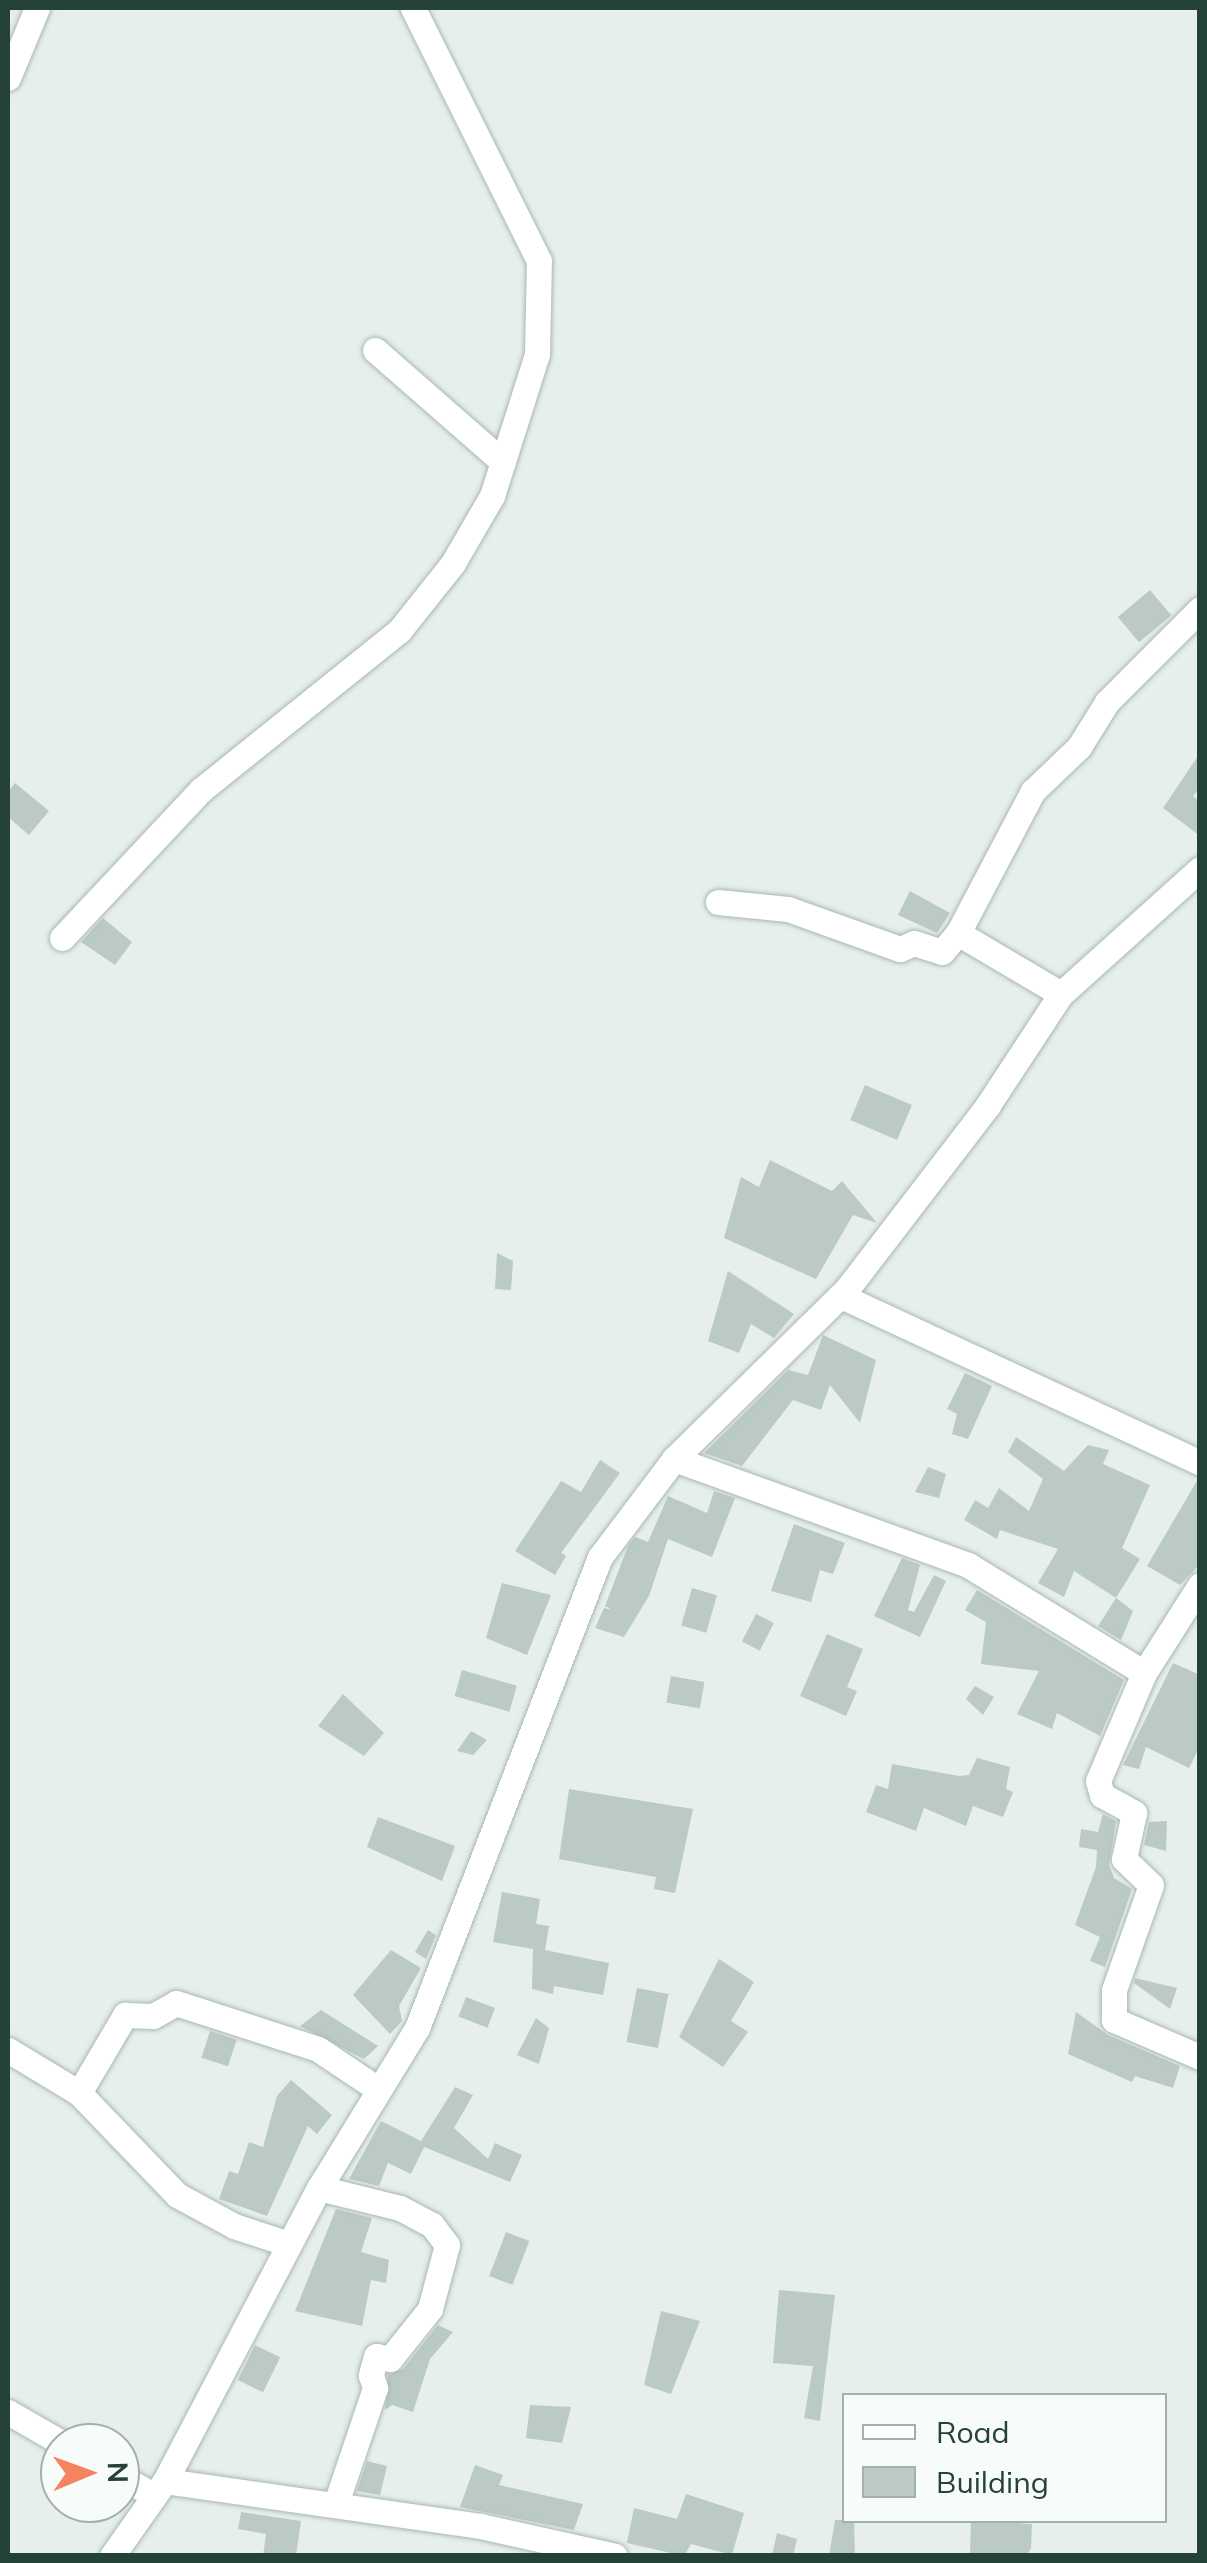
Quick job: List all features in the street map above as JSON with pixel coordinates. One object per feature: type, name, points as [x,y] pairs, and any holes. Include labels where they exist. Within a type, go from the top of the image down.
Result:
[{"type":"street","points":[[8,78],[37,8]]},
{"type":"street","points":[[62,938],[201,790],[399,631],[478,526],[503,462],[537,354],[539,260],[413,8]]},
{"type":"street","points":[[376,350],[503,462]]},
{"type":"street","points":[[718,902],[788,909],[900,950],[914,943],[942,952],[958,933],[1033,791],[1079,747],[1107,702],[1200,609]]},
{"type":"street","points":[[112,2556],[159,2488],[319,2188],[380,2090],[443,1974],[596,1562],[674,1459],[841,1296],[988,1105],[1061,994],[1200,869]]},
{"type":"street","points":[[958,933],[1061,994]]},
{"type":"street","points":[[841,1296],[1200,1462]]},
{"type":"street","points":[[674,1459],[968,1565],[1144,1673]]},
{"type":"street","points":[[1200,1584],[1144,1673],[1098,1781],[1102,1795],[1132,1809],[1124,1859],[1150,1886],[1111,2012],[1117,2024],[1200,2057]]},
{"type":"street","points":[[79,2094],[120,2019],[132,2012],[153,2016],[176,2003],[318,2049],[380,2090]]},
{"type":"street","points":[[8,2050],[79,2094],[177,2195],[234,2226],[289,2244]]},
{"type":"street","points":[[319,2188],[400,2208],[432,2225],[447,2245],[430,2309],[390,2359],[376,2356],[371,2376],[376,2388],[336,2503]]},
{"type":"street","points":[[8,2412],[40,2430]]},
{"type":"street","points":[[140,2482],[159,2488],[336,2503],[615,2556]]},
{"type":"building","points":[[1150,590],[1171,615],[1139,642],[1118,617]]},
{"type":"building","points":[[1200,753],[1200,788],[1193,796],[1200,802],[1200,836],[1163,808]]},
{"type":"building","points":[[15,783],[49,811],[29,835],[8,817],[8,792]]},
{"type":"building","points":[[910,891],[950,913],[937,933],[898,915]]},
{"type":"building","points":[[103,918],[132,942],[115,965],[81,942]]},
{"type":"building","points":[[865,1085],[912,1105],[897,1140],[850,1120]]},
{"type":"building","points":[[770,1160],[832,1191],[842,1181],[877,1223],[853,1215],[816,1279],[724,1238],[741,1177],[759,1187]]},
{"type":"building","points":[[497,1253],[513,1261],[511,1290],[495,1289]]},
{"type":"building","points":[[728,1271],[794,1314],[774,1338],[751,1324],[739,1353],[708,1341]]},
{"type":"building","points":[[823,1335],[876,1360],[860,1423],[830,1385],[821,1410],[793,1400],[742,1466],[704,1453],[788,1370],[808,1375]]},
{"type":"building","points":[[965,1373],[992,1386],[968,1439],[952,1434],[957,1414],[947,1409]]},
{"type":"building","points":[[1016,1437],[1064,1471],[1088,1445],[1109,1450],[1103,1464],[1150,1485],[1122,1548],[1140,1559],[1116,1598],[1074,1571],[1064,1597],[1038,1583],[1058,1549],[1000,1530],[997,1539],[964,1520],[975,1500],[988,1508],[999,1488],[1029,1511],[1043,1479],[1008,1452]]},
{"type":"building","points":[[600,1460],[620,1473],[561,1553],[566,1556],[555,1575],[515,1551],[561,1481],[581,1492]]},
{"type":"building","points":[[928,1467],[946,1474],[939,1498],[915,1492]]},
{"type":"building","points":[[1198,1479],[1200,1564],[1180,1585],[1147,1566]]},
{"type":"building","points":[[714,1491],[735,1498],[712,1557],[668,1539],[649,1596],[624,1637],[595,1628],[604,1608],[612,1610],[605,1606],[628,1546],[635,1537],[648,1542],[668,1496],[707,1513]]},
{"type":"building","points":[[794,1524],[845,1543],[833,1574],[820,1570],[811,1602],[771,1591]]},
{"type":"building","points":[[902,1558],[920,1565],[908,1610],[914,1612],[934,1575],[946,1581],[920,1637],[874,1616]]},
{"type":"building","points":[[502,1583],[551,1595],[527,1655],[486,1638]]},
{"type":"building","points":[[692,1588],[717,1595],[706,1633],[681,1625]]},
{"type":"building","points":[[977,1590],[1124,1680],[1100,1736],[1057,1713],[1052,1729],[1017,1714],[1039,1671],[981,1664],[986,1622],[965,1610]]},
{"type":"building","points":[[1116,1598],[1133,1611],[1121,1640],[1098,1626]]},
{"type":"building","points":[[756,1614],[774,1623],[760,1651],[742,1642]]},
{"type":"building","points":[[827,1634],[863,1649],[847,1687],[857,1691],[846,1716],[800,1696]]},
{"type":"building","points":[[1173,1663],[1200,1675],[1200,1746],[1189,1768],[1146,1747],[1139,1769],[1123,1765]]},
{"type":"building","points":[[462,1670],[517,1686],[509,1712],[455,1696]]},
{"type":"building","points":[[671,1676],[704,1682],[700,1708],[666,1703]]},
{"type":"building","points":[[975,1686],[994,1697],[983,1715],[966,1699]]},
{"type":"building","points":[[343,1694],[384,1733],[364,1756],[318,1726]]},
{"type":"building","points":[[471,1731],[487,1740],[473,1755],[457,1751]]},
{"type":"building","points":[[977,1758],[1010,1767],[1006,1789],[1013,1792],[1003,1817],[973,1806],[966,1826],[924,1808],[916,1831],[866,1812],[876,1785],[888,1789],[892,1764],[959,1776],[969,1775]]},
{"type":"building","points":[[569,1789],[693,1809],[675,1893],[654,1889],[656,1877],[559,1859]]},
{"type":"building","points":[[1103,1814],[1116,1821],[1109,1865],[1114,1878],[1132,1889],[1105,1967],[1090,1961],[1100,1937],[1075,1925],[1096,1867],[1097,1850],[1079,1847],[1081,1829],[1098,1832]]},
{"type":"building","points":[[378,1817],[455,1846],[442,1881],[367,1847]]},
{"type":"building","points":[[1167,1821],[1166,1851],[1144,1845],[1149,1822]]},
{"type":"building","points":[[502,1892],[540,1899],[536,1924],[549,1926],[545,1950],[609,1963],[603,1995],[554,1986],[553,1994],[532,1989],[533,1949],[493,1942]]},
{"type":"building","points":[[428,1930],[436,1935],[426,1959],[415,1952]]},
{"type":"building","points":[[391,1950],[421,1968],[399,2006],[402,2021],[390,2034],[353,1995]]},
{"type":"building","points":[[719,1959],[754,1982],[731,2021],[748,2032],[723,2067],[679,2037]]},
{"type":"building","points":[[1135,1978],[1177,1988],[1170,2009],[1134,1983]]},
{"type":"building","points":[[637,1988],[668,1994],[658,2048],[627,2042]]},
{"type":"building","points":[[466,1997],[495,2008],[487,2028],[458,2017]]},
{"type":"building","points":[[321,2010],[378,2046],[364,2059],[300,2026]]},
{"type":"building","points":[[1076,2012],[1108,2035],[1180,2066],[1173,2088],[1135,2076],[1132,2082],[1068,2054]]},
{"type":"building","points":[[536,2018],[549,2028],[539,2064],[517,2055]]},
{"type":"building","points":[[210,2031],[237,2040],[228,2066],[201,2058]]},
{"type":"building","points":[[291,2080],[332,2115],[317,2134],[308,2126],[267,2216],[219,2199],[229,2171],[238,2174],[249,2142],[263,2147],[277,2096]]},
{"type":"building","points":[[455,2087],[473,2095],[454,2128],[488,2159],[495,2143],[522,2155],[510,2182],[424,2147],[411,2174],[388,2163],[379,2186],[349,2179],[381,2121],[421,2141]]},
{"type":"building","points":[[336,2209],[372,2218],[361,2252],[389,2260],[386,2283],[371,2280],[362,2326],[295,2311]]},
{"type":"building","points":[[506,2232],[529,2241],[512,2285],[489,2276]]},
{"type":"building","points":[[779,2290],[835,2295],[820,2421],[804,2418],[813,2366],[773,2363]]},
{"type":"building","points":[[661,2311],[700,2321],[671,2394],[644,2385]]},
{"type":"building","points":[[438,2325],[453,2332],[430,2359],[413,2412],[392,2405],[385,2410],[388,2375],[403,2369]]},
{"type":"building","points":[[255,2345],[280,2357],[263,2392],[238,2380]]},
{"type":"building","points":[[530,2405],[571,2407],[562,2443],[526,2438]]},
{"type":"building","points":[[367,2461],[387,2466],[380,2495],[357,2491]]},
{"type":"building","points":[[475,2465],[503,2475],[499,2485],[583,2504],[574,2530],[460,2507]]},
{"type":"building","points":[[686,2494],[744,2513],[732,2555],[691,2544],[684,2556],[627,2543],[634,2508],[677,2519]]},
{"type":"building","points":[[241,2512],[301,2521],[296,2556],[263,2556],[266,2534],[238,2529]]},
{"type":"building","points":[[835,2520],[854,2523],[855,2556],[829,2556]]},
{"type":"building","points":[[971,2523],[1032,2524],[1027,2556],[970,2556]]},
{"type":"building","points":[[777,2533],[797,2539],[793,2556],[772,2556]]}]
